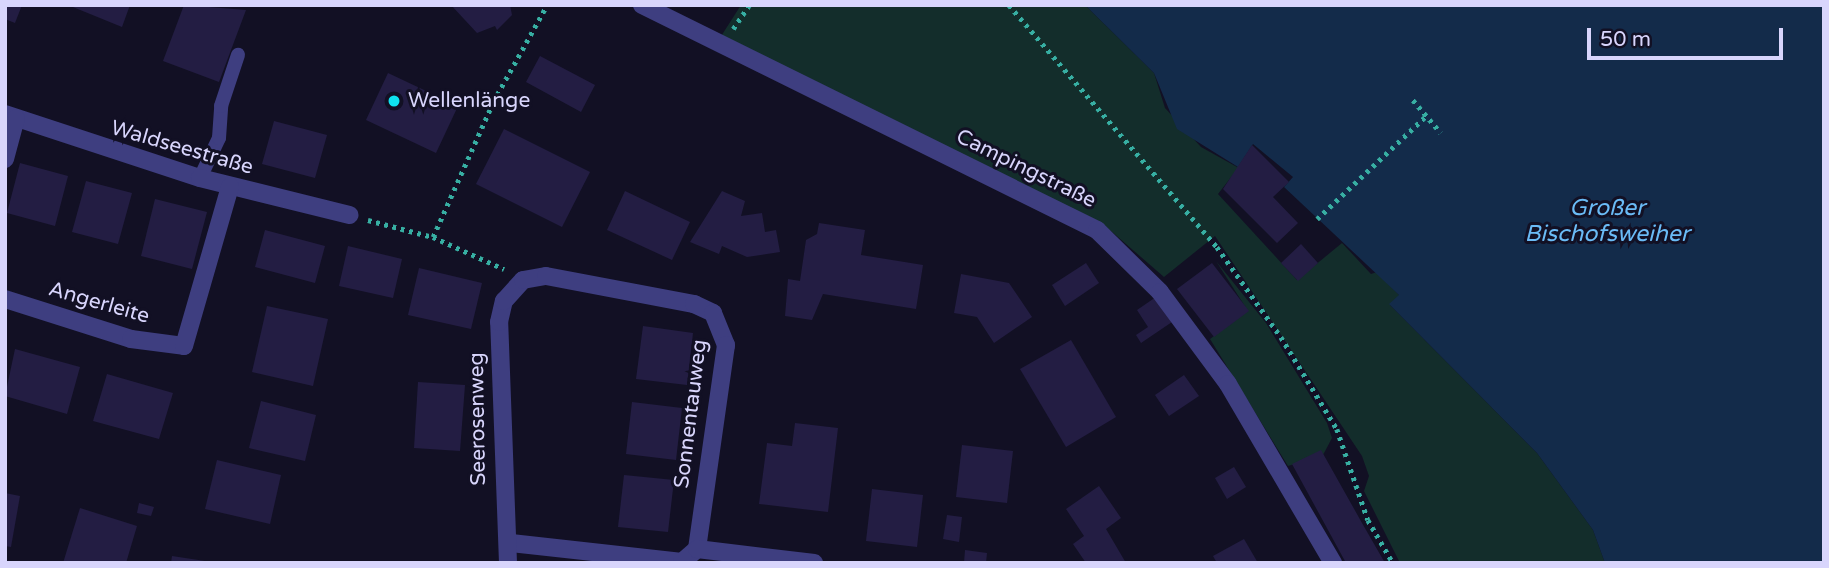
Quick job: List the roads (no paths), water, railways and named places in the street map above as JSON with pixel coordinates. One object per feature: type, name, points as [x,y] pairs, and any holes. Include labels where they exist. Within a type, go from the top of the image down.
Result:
[{"type":"street","name":"Campingstraße","points":[[642,5],[1097,230],[1160,292],[1228,384],[1333,563]]},
{"type":"street","name":"Waldseestraße","points":[[10,116],[230,187],[349,215]]},
{"type":"street","points":[[5,159],[10,116]]},
{"type":"street","name":"Angerleite","points":[[5,299],[131,339],[184,346],[230,187]]},
{"type":"street","name":"Sonnentauweg","points":[[523,280],[546,276],[694,304],[723,328],[697,550]]},
{"type":"street","name":"Seerosenweg","points":[[508,563],[511,543],[502,513],[499,322],[505,301],[523,280]]},
{"type":"street","points":[[511,543],[681,562],[697,550],[814,563]]},
{"type":"lane","points":[[200,178],[219,138],[221,106],[238,55]]},
{"type":"water","name":"Großer Bischofsweiher","points":[[1085,5],[1824,5],[1824,563],[1605,563],[1593,530],[1537,453],[1389,304],[1399,295],[1284,187],[1293,177],[1253,144],[1238,167],[1177,129],[1154,73]]},
{"type":"place","name":"Wellenlänge","points":[[394,101]]}]
